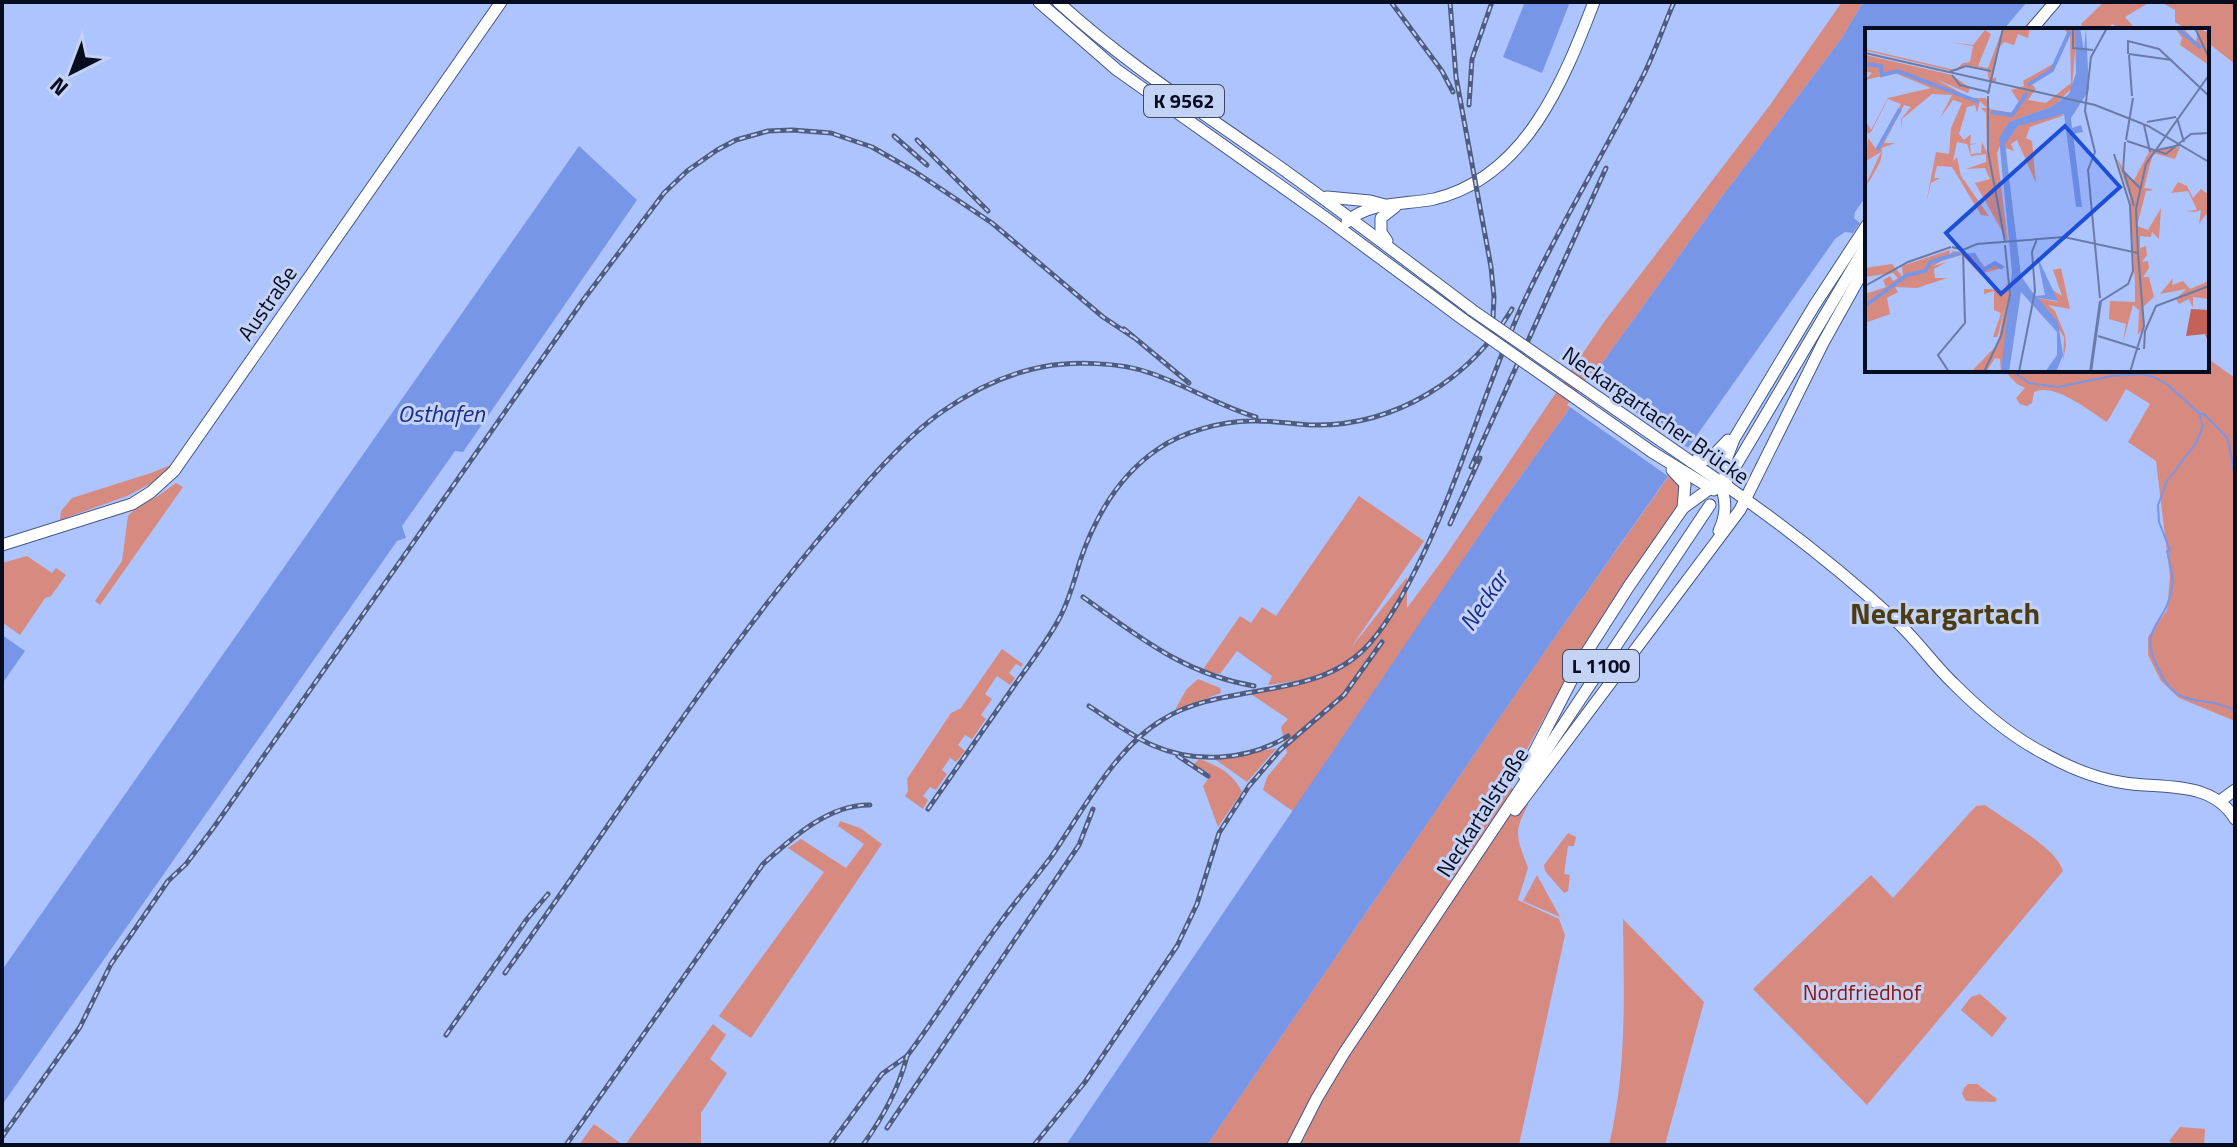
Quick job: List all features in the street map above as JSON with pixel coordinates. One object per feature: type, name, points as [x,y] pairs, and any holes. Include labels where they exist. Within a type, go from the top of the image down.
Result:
[{"type":"main road","name":"Austraße","points":[[2,545],[132,504],[174,471],[501,2]]},
{"type":"main road","name":"K 9562","points":[[1039,2],[1117,70],[1468,315]]},
{"type":"main road","name":"K 9562","points":[[1058,2],[1152,79],[1395,251],[1468,315]]},
{"type":"main road","points":[[1340,228],[1364,211],[1435,199],[1457,191],[1493,170],[1520,146],[1563,77],[1594,2]]},
{"type":"main road","points":[[2033,28],[2055,2]]},
{"type":"main road","points":[[1315,193],[1332,199],[1370,201],[1386,206]]},
{"type":"main road","points":[[1395,251],[1381,232],[1380,223],[1388,210],[1404,203]]},
{"type":"main road","points":[[1495,830],[1583,658],[1683,508],[1686,489],[1684,470],[1715,456],[1768,380],[1865,228]]},
{"type":"main road","points":[[1732,472],[1865,247]]},
{"type":"main road","points":[[1677,593],[1709,554],[1727,492],[1805,381],[1865,268]]},
{"type":"main road","name":"Neckargartacher Brücke","points":[[1468,315],[1652,452],[1727,492]]},
{"type":"main road","name":"Neckargartacher Brücke","points":[[1468,315],[1684,470]]},
{"type":"main road","points":[[1474,862],[1653,626],[1723,522],[1727,492],[1723,473],[1725,458],[1768,380]]},
{"type":"main road","name":"K 9562","points":[[1727,492],[1824,557],[1908,632],[1952,682],[2043,753],[2101,777],[2125,783],[2199,791],[2220,801]]},
{"type":"main road","points":[[1683,508],[1727,492]]},
{"type":"main road","name":"Neckartalstraße","points":[[1293,1145],[1317,1098],[1374,1010],[1710,505]]},
{"type":"main road","points":[[2235,790],[2220,801],[2235,819]]},
{"type":"green space","points":[[1842,2],[1863,2],[1842,38],[1718,202],[1495,512],[1294,812],[1263,790],[1267,777],[1287,753],[1281,727],[1288,719],[1251,694],[1301,684],[1302,680],[1268,685],[1272,676],[1237,651],[1220,674],[1207,672],[1204,668],[1240,616],[1251,623],[1262,607],[1276,616],[1359,496],[1424,541],[1350,649],[1407,577],[1407,608],[1604,322],[1770,105]]},
{"type":"green space","points":[[2104,2],[2150,2],[2125,17],[2133,26],[2131,28],[2119,28],[2112,24],[2109,28],[2084,28],[2081,24]]},
{"type":"green space","points":[[2161,2],[2235,2],[2235,64],[2209,44],[2209,28],[2185,28],[2175,22],[2175,10]]},
{"type":"green space","points":[[2209,359],[2235,378],[2235,721],[2179,698],[2161,681],[2148,655],[2148,637],[2167,610],[2170,577],[2156,461],[2128,442],[2150,404],[2126,389],[2107,422],[2072,399],[2052,391],[2034,392],[2032,403],[2027,406],[2020,404],[2016,398],[2025,388],[2006,372],[2209,372]]},
{"type":"green space","points":[[1678,463],[1699,476],[1580,653],[1507,785],[1526,797],[1528,805],[1518,830],[1528,868],[1518,900],[1559,919],[1565,935],[1519,1145],[1207,1145],[1550,644]]},
{"type":"green space","points":[[173,464],[150,484],[127,496],[60,520],[61,511],[72,498]]},
{"type":"green space","points":[[176,483],[183,487],[100,605],[95,601],[122,561],[128,516],[138,506]]},
{"type":"green space","points":[[27,556],[52,573],[56,568],[66,575],[51,596],[45,598],[20,635],[2,622],[2,563]]},
{"type":"green space","points":[[1002,649],[1023,664],[1021,667],[1016,664],[1009,673],[1015,678],[1010,685],[997,676],[985,694],[992,699],[981,715],[986,719],[972,739],[965,735],[958,745],[965,751],[956,762],[950,758],[942,770],[947,774],[936,790],[930,787],[923,796],[928,800],[923,809],[905,796],[907,779],[951,713],[961,708]]},
{"type":"green space","points":[[1198,679],[1220,688],[1221,693],[1175,710],[1186,690]]},
{"type":"green space","points":[[1277,748],[1247,782],[1216,760]]},
{"type":"green space","points":[[1199,759],[1224,771],[1242,792],[1218,827],[1203,786],[1211,775],[1194,764]]},
{"type":"green space","name":"Nordfriedhof","points":[[1985,805],[2041,844],[2059,862],[2063,871],[1867,1105],[1753,989],[1871,875],[1893,898],[1976,806]]},
{"type":"green space","points":[[840,821],[860,828],[882,844],[751,1038],[719,1016],[824,872],[788,848],[801,839],[846,868],[864,844],[838,826]]},
{"type":"green space","points":[[1568,833],[1576,837],[1574,846],[1568,846],[1564,874],[1570,875],[1568,891],[1564,893],[1545,871],[1544,865]]},
{"type":"green space","points":[[1537,875],[1560,917],[1523,901]]},
{"type":"green space","points":[[1623,919],[1704,1002],[1665,1145],[1609,1145],[1622,1061]]},
{"type":"green space","points":[[1980,994],[2007,1018],[1992,1037],[1961,1010],[1971,997]]},
{"type":"green space","points":[[713,1024],[726,1035],[710,1059],[727,1073],[701,1113],[701,1145],[625,1145]]},
{"type":"green space","points":[[1968,1084],[1977,1084],[1997,1099],[1995,1102],[1966,1101],[1962,1094]]},
{"type":"green space","points":[[594,1124],[623,1145],[579,1145]]},
{"type":"green space","points":[[2180,1127],[2205,1129],[2204,1145],[2175,1145],[2169,1141]]},
{"type":"water","points":[[1525,2],[1570,2],[1542,73],[1503,57]]},
{"type":"water","name":"Neckar","points":[[1863,2],[2027,2],[2005,28],[1865,28],[1865,198],[1854,218],[1860,223],[1853,233],[1845,232],[1835,239],[1550,644],[1207,1145],[1066,1145],[1495,512],[1718,202],[1842,38]]},
{"type":"water","name":"Osthafen","points":[[579,146],[637,200],[463,452],[455,451],[402,526],[406,538],[397,541],[2,1105],[2,970]]},
{"type":"water","points":[[2,635],[25,651],[4,681],[2,679]]},
{"type":"pier","points":[[1587,379],[1604,391],[1610,390],[1611,396],[1647,420],[1652,420],[1652,424],[1692,450],[1672,479],[1567,405]]},
{"type":"waterway","points":[[2014,372],[2029,383],[2058,387],[2112,376],[2142,374],[2168,385],[2199,413],[2203,426],[2196,443],[2167,481],[2158,505],[2159,522],[2170,550],[2167,551],[2172,583],[2169,601],[2155,626],[2150,643],[2160,671],[2176,693],[2235,711]]},
{"type":"waterway","points":[[2199,413],[2204,414],[2228,439],[2235,477]]},
{"type":"railway","points":[[1391,2],[1442,71],[1453,92]]},
{"type":"railway","points":[[1450,2],[1456,77],[1491,267],[1494,297],[1492,338]]},
{"type":"railway","points":[[1469,105],[1472,59],[1492,2]]},
{"type":"railway","points":[[863,1145],[890,1102],[907,1056],[992,933],[1051,857],[1100,782],[1129,747],[1162,720],[1187,708],[1324,675],[1349,662],[1385,624],[1434,530],[1521,308],[1645,72],[1674,2]]},
{"type":"railway","points":[[2,1137],[80,1027],[111,964],[168,881],[186,864],[214,827],[584,299],[664,193],[687,171],[736,140],[768,131],[831,133],[872,147],[992,223],[1103,317],[1133,337]]},
{"type":"railway","points":[[894,136],[927,165]]},
{"type":"railway","points":[[917,140],[988,211]]},
{"type":"railway","points":[[1471,467],[1606,168]]},
{"type":"railway","points":[[928,809],[1054,628],[1066,605],[1086,545],[1101,513],[1120,485],[1144,460],[1179,437],[1215,425],[1258,421],[1311,425],[1342,423],[1372,418],[1401,408],[1428,394],[1475,357],[1512,309]]},
{"type":"railway","points":[[1124,329],[1189,383]]},
{"type":"railway","points":[[505,973],[693,703],[772,597],[875,474],[909,439],[943,411],[1002,378],[1054,365],[1081,363],[1150,373],[1256,417]]},
{"type":"railway","points":[[1450,524],[1480,458]]},
{"type":"railway","points":[[1083,597],[1143,640],[1184,663],[1206,673],[1254,686]]},
{"type":"railway","points":[[1034,1145],[1085,1082],[1177,946],[1197,904],[1219,833],[1249,786],[1280,750],[1344,695],[1382,642]]},
{"type":"railway","points":[[1089,706],[1144,741],[1186,755],[1239,755],[1256,751],[1288,736]]},
{"type":"railway","points":[[1178,756],[1208,776]]},
{"type":"railway","points":[[566,1145],[763,864],[826,816],[855,806],[870,805]]},
{"type":"railway","points":[[887,1128],[1079,845],[1093,809]]},
{"type":"railway","points":[[446,1035],[548,894]]},
{"type":"railway","points":[[830,1145],[882,1074],[907,1056]]},
{"type":"district","name":"Neckargartach","points":[[1945,614]]}]
